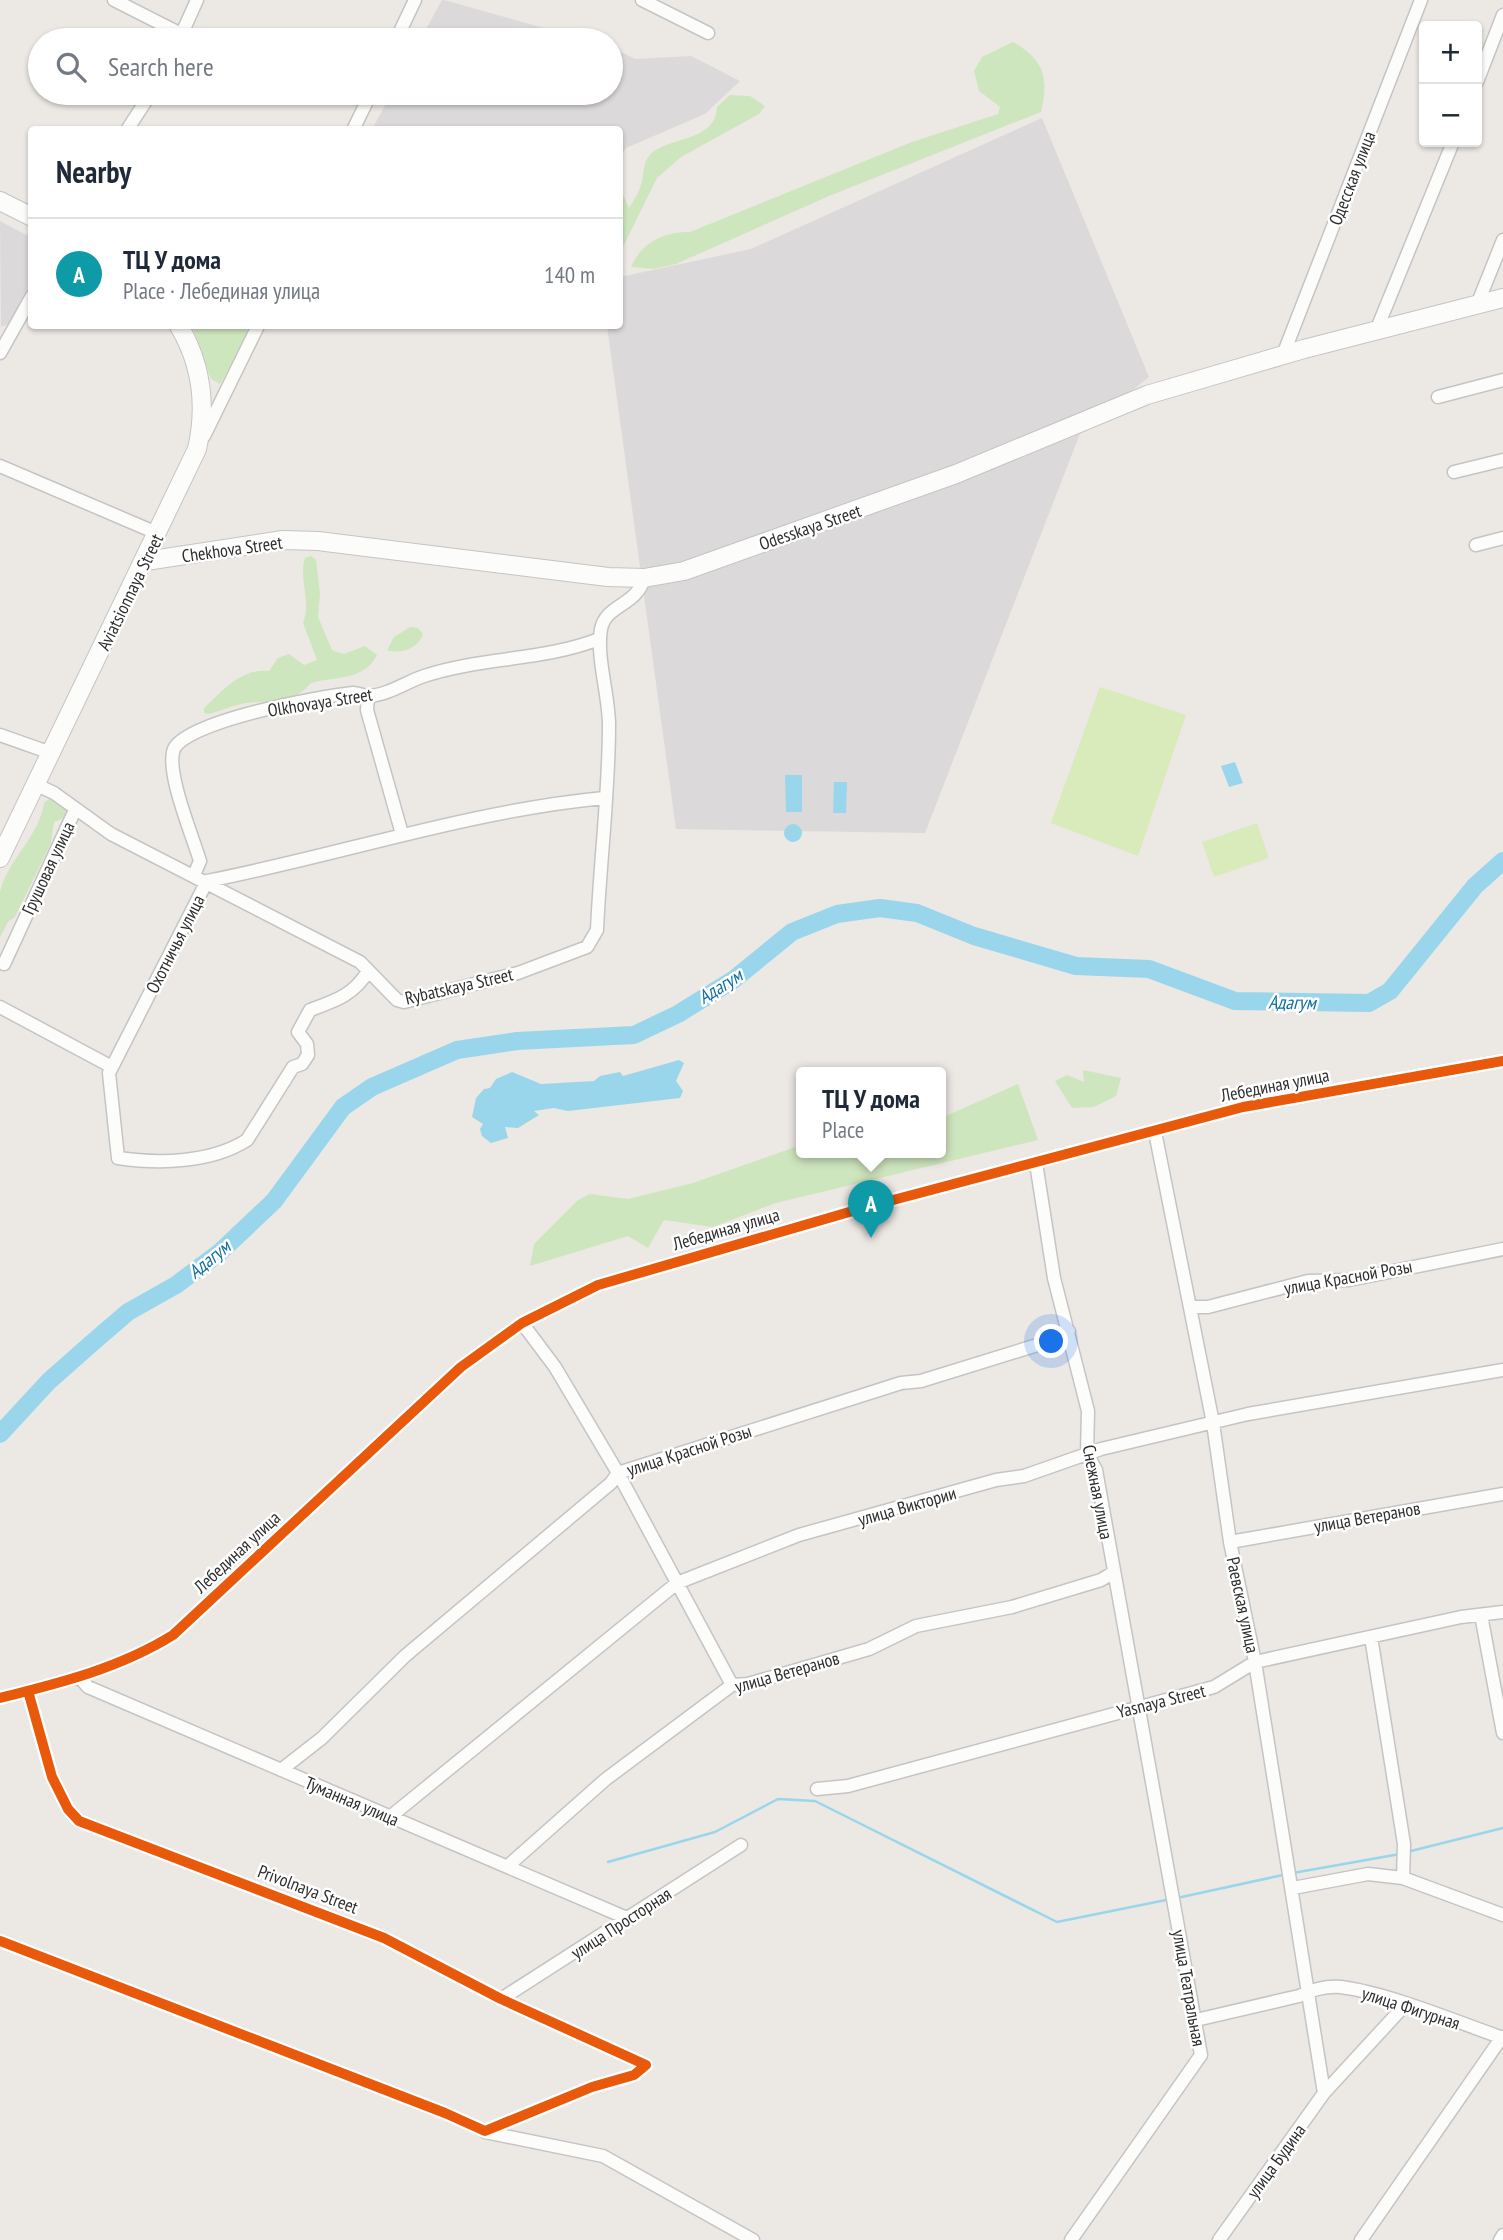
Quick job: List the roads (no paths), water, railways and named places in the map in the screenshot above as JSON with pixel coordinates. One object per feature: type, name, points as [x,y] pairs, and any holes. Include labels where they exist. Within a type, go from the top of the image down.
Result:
[{"type":"main road","points":[[0,201],[28,216]]},
{"type":"main road","name":"Odesskaya Street","points":[[318,541],[594,576],[644,578],[684,571],[956,474],[1147,395],[1283,355],[1503,298]]},
{"type":"main road","points":[[180,329],[197,366],[204,401],[197,449]]},
{"type":"main road","name":"Aviatsionnaya Street","points":[[0,858],[146,561],[197,449]]},
{"type":"main road","name":"Chekhova Street","points":[[146,561],[283,540],[318,541]]},
{"type":"street","points":[[114,0],[164,28]]},
{"type":"street","points":[[184,28],[197,0]]},
{"type":"street","points":[[402,28],[415,0]]},
{"type":"street","points":[[642,0],[708,33]]},
{"type":"street","name":"Одесская улица","points":[[1283,355],[1421,0]]},
{"type":"street","points":[[1482,69],[1503,15]]},
{"type":"street","points":[[130,126],[143,105]]},
{"type":"street","points":[[356,126],[366,105]]},
{"type":"street","points":[[1377,331],[1451,147]]},
{"type":"street","points":[[1477,305],[1503,240]]},
{"type":"street","points":[[0,353],[5,333],[28,301]]},
{"type":"street","name":"Aviatsionnaya Street","points":[[197,449],[257,329]]},
{"type":"street","points":[[1438,397],[1503,380]]},
{"type":"street","points":[[1454,472],[1503,460]]},
{"type":"street","name":"Chekhova Street","points":[[0,466],[159,534]]},
{"type":"street","points":[[1476,545],[1503,538]]},
{"type":"street","points":[[604,799],[609,725],[599,639],[602,623],[610,613],[632,600],[641,589],[644,578]]},
{"type":"street","name":"Olkhovaya Street","points":[[194,875],[200,861],[172,761],[180,740],[199,729],[237,717],[356,693],[368,696],[400,687],[424,676],[542,657],[599,639]]},
{"type":"street","points":[[368,696],[367,710],[402,834]]},
{"type":"street","points":[[0,735],[51,753]]},
{"type":"street","points":[[35,785],[111,834],[312,935],[360,962],[368,971]]},
{"type":"street","name":"Охотничья улица","points":[[368,971],[360,985],[342,999],[310,1010],[298,1032],[307,1044],[308,1055],[302,1064],[293,1067],[247,1140],[236,1147],[176,1162],[118,1158],[109,1073],[207,881],[289,865],[402,834],[537,804],[604,799]]},
{"type":"street","name":"Rybatskaya Street","points":[[368,971],[382,982],[389,994],[404,1002],[518,973],[587,947],[597,930],[604,799]]},
{"type":"street","name":"Грушовая улица","points":[[4,964],[75,810]]},
{"type":"street","points":[[0,1007],[112,1067]]},
{"type":"street","name":"Лебединая улица","points":[[0,1698],[80,1678],[146,1652],[173,1635],[461,1367],[522,1323],[556,1304],[634,1274],[1243,1107],[1503,1061]]},
{"type":"street","name":"Раевская улица","points":[[1156,1132],[1193,1307],[1230,1542],[1255,1662],[1292,1878],[1323,2087]]},
{"type":"street","name":"Снежная улица","points":[[1036,1163],[1054,1278],[1088,1411],[1087,1454],[1096,1470],[1160,1822]]},
{"type":"street","name":"улица Красной Розы","points":[[1193,1307],[1208,1307],[1308,1281],[1349,1280],[1503,1249]]},
{"type":"street","points":[[522,1323],[555,1367],[618,1473],[732,1685]]},
{"type":"street","name":"улица Красной Розы","points":[[281,1770],[322,1738],[405,1656],[611,1483],[618,1473],[901,1383],[921,1381],[1060,1338],[1069,1331]]},
{"type":"street","name":"улица Виктории","points":[[390,1817],[677,1584],[799,1535],[996,1480],[1024,1476],[1087,1454],[1213,1423],[1269,1410],[1503,1370]]},
{"type":"street","name":"улица Ветеранов","points":[[1230,1542],[1503,1494]]},
{"type":"street","name":"улица Ветеранов","points":[[509,1865],[606,1779],[732,1685],[748,1685],[869,1649],[916,1626],[1012,1607],[1101,1580],[1114,1572]]},
{"type":"street","name":"Yasnaya Street","points":[[817,1789],[848,1786],[1214,1687],[1255,1662],[1503,1612]]},
{"type":"street","points":[[1481,1615],[1503,1733]]},
{"type":"street","points":[[1371,1637],[1404,1844],[1403,1878]]},
{"type":"street","name":"Туманная улица","points":[[80,1678],[88,1687],[390,1817],[509,1865],[629,1919]]},
{"type":"street","name":"Privolnaya Street","points":[[28,1691],[52,1777],[68,1809],[79,1821],[384,1938],[501,1999],[646,2065],[634,2075],[592,2087],[485,2132]]},
{"type":"street","name":"улица Театральная","points":[[1071,2240],[1200,2055],[1160,1822]]},
{"type":"street","name":"улица Просторная","points":[[501,1999],[741,1845]]},
{"type":"street","points":[[1292,1878],[1368,1874],[1403,1878],[1503,1915]]},
{"type":"street","points":[[0,1941],[445,2113],[485,2132],[603,2156],[754,2240]]},
{"type":"street","name":"улица Фигурная","points":[[1196,2020],[1299,1996],[1310,1991],[1339,1987],[1405,2005],[1503,2038]]},
{"type":"street","name":"улица Будина","points":[[1219,2240],[1323,2087],[1405,2005]]},
{"type":"street","points":[[1361,2240],[1503,2038]]},
{"type":"street","points":[[1500,2240],[1503,2235]]},
{"type":"water","points":[[1235,762],[1243,783],[1229,787],[1221,766]]},
{"type":"water","points":[[785,775],[802,775],[802,812],[786,812]]},
{"type":"water","points":[[834,782],[847,782],[846,813],[833,813]]},
{"type":"water","points":[[793,824],[799,827],[802,833],[799,839],[793,842],[787,839],[784,833],[787,827]]},
{"type":"water","points":[[679,1060],[684,1063],[676,1081],[683,1091],[680,1098],[568,1111],[554,1108],[534,1111],[539,1115],[518,1128],[505,1127],[508,1138],[491,1143],[482,1136],[480,1129],[483,1124],[472,1117],[476,1098],[484,1089],[490,1088],[496,1079],[512,1072],[541,1084],[594,1081],[600,1076],[620,1072],[623,1076]]},
{"type":"waterway","name":"Адагум","points":[[0,1434],[49,1381],[128,1312],[176,1285],[220,1252],[274,1201],[343,1107],[372,1087],[457,1050],[517,1041],[634,1035],[678,1014],[733,980],[792,932],[837,914],[880,908],[917,913],[974,936],[1076,966],[1149,969],[1235,1001],[1369,1003],[1390,991],[1475,886],[1503,861]]},
{"type":"waterway","points":[[608,1862],[715,1832],[778,1799],[815,1801],[1057,1922],[1171,1899]]},
{"type":"waterway","points":[[1407,1852],[1503,1828]]},
{"type":"waterway","points":[[1293,1873],[1400,1854]]},
{"type":"waterway","points":[[1177,1898],[1283,1875]]},
{"type":"place","name":"ТЦ У дома","points":[[871,1238]]}]
